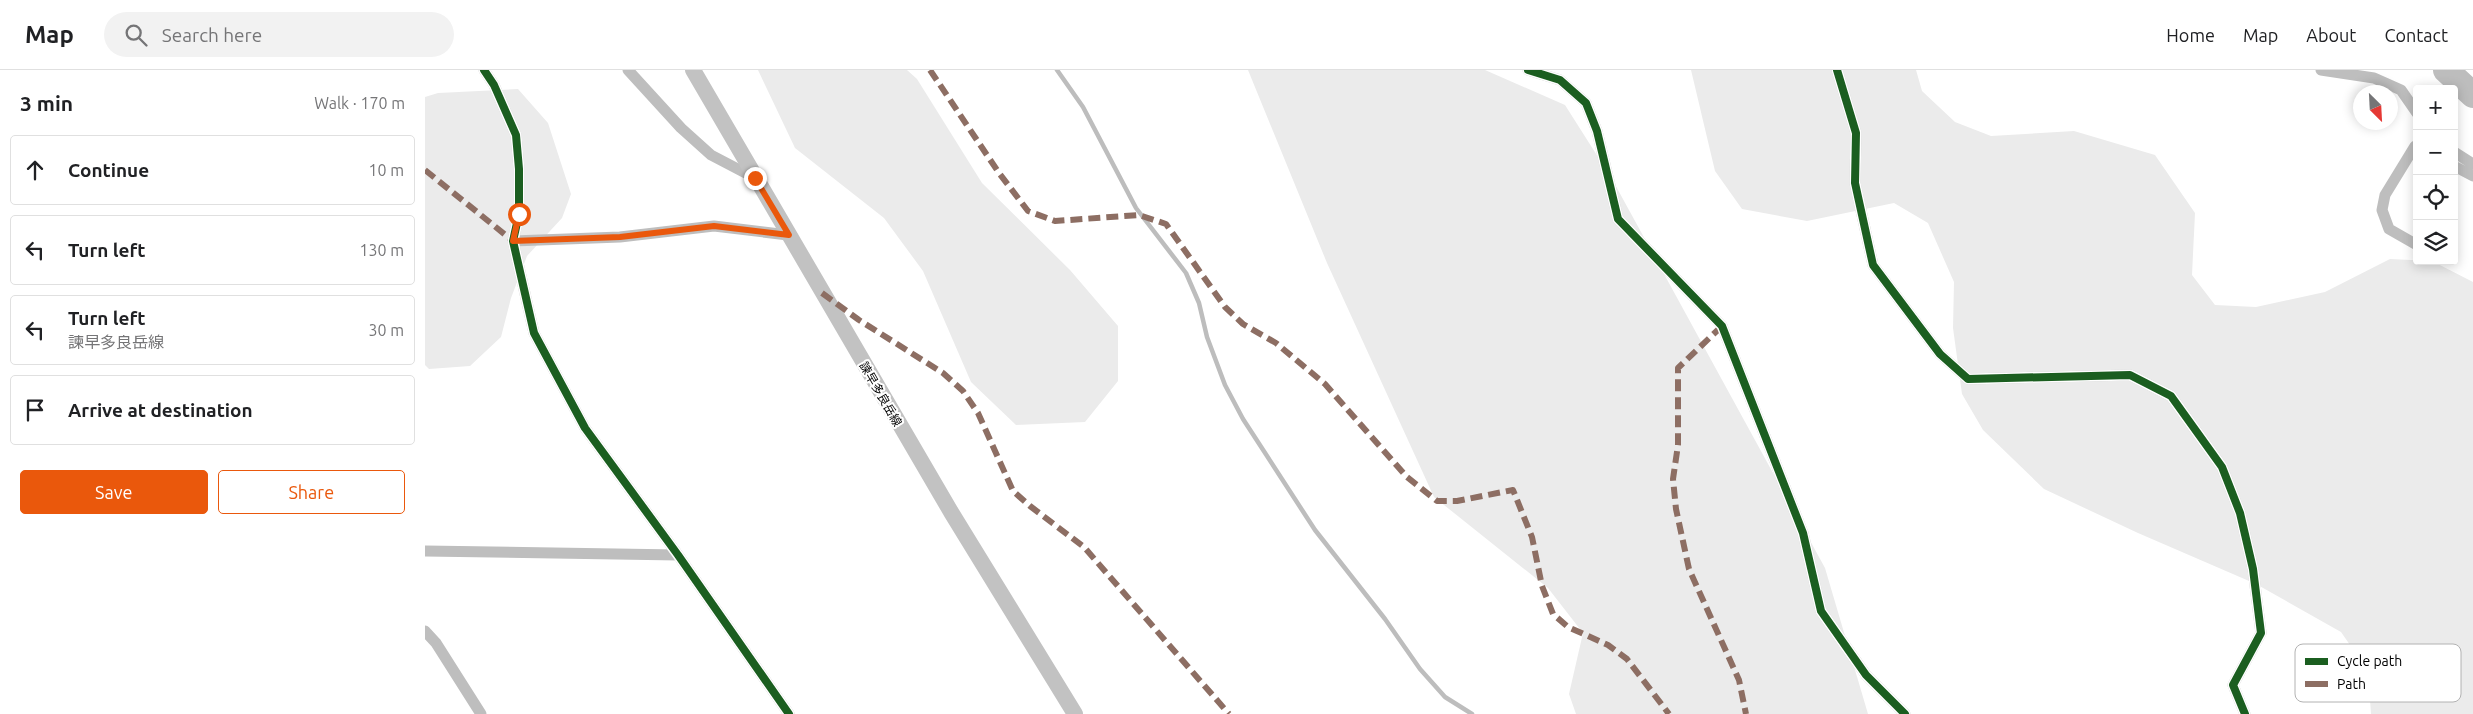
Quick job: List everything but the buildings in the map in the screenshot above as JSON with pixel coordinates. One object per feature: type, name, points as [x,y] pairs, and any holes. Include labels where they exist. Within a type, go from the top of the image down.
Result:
[{"type":"main road","name":"諫早多良岳線","points":[[693,70],[951,512],[1075,714]]},
{"type":"street","points":[[484,70],[494,86],[516,135],[519,169],[519,214],[513,241],[534,333],[585,428],[678,555],[789,714]]},
{"type":"street","points":[[628,70],[681,128],[711,155],[755,178]]},
{"type":"street","points":[[1528,70],[1560,80],[1585,103],[1597,131],[1618,220],[1722,326],[1803,533],[1821,611],[1866,675],[1905,714]]},
{"type":"street","points":[[1837,70],[1856,133],[1855,183],[1873,265],[1940,354],[1968,379],[2131,375],[2171,396],[2222,467],[2240,513],[2253,569],[2261,633],[2233,685],[2245,714]]},
{"type":"street","points":[[2321,70],[2374,78],[2401,90],[2413,107]]},
{"type":"street","points":[[2413,145],[2385,195],[2382,210],[2389,229],[2413,243]]},
{"type":"street","points":[[2458,155],[2473,164]]},
{"type":"street","points":[[2458,168],[2473,176]]},
{"type":"street","points":[[513,241],[620,237],[714,226],[789,235]]},
{"type":"street","points":[[425,551],[678,555]]},
{"type":"street","points":[[425,631],[436,643],[481,714]]},
{"type":"shaded area","points":[[758,70],[907,70],[917,79],[982,183],[1070,270],[1118,326],[1118,381],[1085,422],[1016,425],[971,382],[923,271],[884,218],[795,148]]},
{"type":"shaded area","points":[[1248,70],[1485,70],[1565,105],[1612,179],[1825,568],[1868,714],[1576,714],[1569,694],[1583,633],[1548,588],[1434,497],[1327,263]]},
{"type":"shaded area","points":[[1691,70],[1916,70],[1922,91],[1955,122],[1991,136],[2074,131],[2155,155],[2195,213],[2192,275],[2215,305],[2256,307],[2325,292],[2390,259],[2413,260],[2413,265],[2440,265],[2473,282],[2473,714],[2371,714],[2370,702],[2461,702],[2461,644],[2349,644],[2341,632],[2256,584],[2138,533],[2044,489],[1983,430],[1962,394],[1953,328],[1954,282],[1928,223],[1894,203],[1807,221],[1742,209],[1715,171]]},
{"type":"shaded area","points":[[518,89],[548,123],[571,194],[562,218],[527,256],[511,298],[501,337],[470,366],[429,369],[425,365],[425,97],[438,93]]},
{"type":"waterway","points":[[1057,70],[1083,107],[1136,208],[1186,273],[1199,303],[1207,337],[1225,385],[1243,419],[1315,530],[1385,619],[1420,669],[1445,697],[1472,714]]},
{"type":"waterway","points":[[2446,70],[2473,95]]},
{"type":"marked path","points":[[930,70],[999,173],[1028,211],[1055,221],[1139,215],[1166,224],[1225,307],[1243,324],[1276,343],[1325,384],[1407,477],[1437,501],[1457,501],[1513,490],[1532,537],[1542,586],[1553,614],[1568,627],[1608,645],[1627,659],[1669,714]]},
{"type":"marked path","points":[[425,170],[513,241]]},
{"type":"marked path","points":[[822,293],[859,320],[943,373],[963,391],[978,413],[1013,491],[1084,547],[1229,714]]},
{"type":"marked path","points":[[1722,326],[1678,368],[1678,445],[1673,479],[1676,509],[1689,569],[1739,680],[1746,714]]},
{"type":"cycle path","points":[[484,70],[494,85],[516,135],[519,169],[519,214],[513,241],[534,333],[585,428],[678,555],[789,714]]},
{"type":"cycle path","points":[[1528,70],[1560,80],[1586,103],[1597,131],[1618,219],[1722,326],[1803,533],[1821,611],[1866,675],[1905,714]]},
{"type":"cycle path","points":[[1837,70],[1856,133],[1855,183],[1873,265],[1940,354],[1968,379],[2130,375],[2171,396],[2222,467],[2240,513],[2253,569],[2261,633],[2233,685],[2245,714]]},
{"type":"route","points":[[519,214],[513,241],[620,237],[714,226],[789,235],[755,178]]}]
